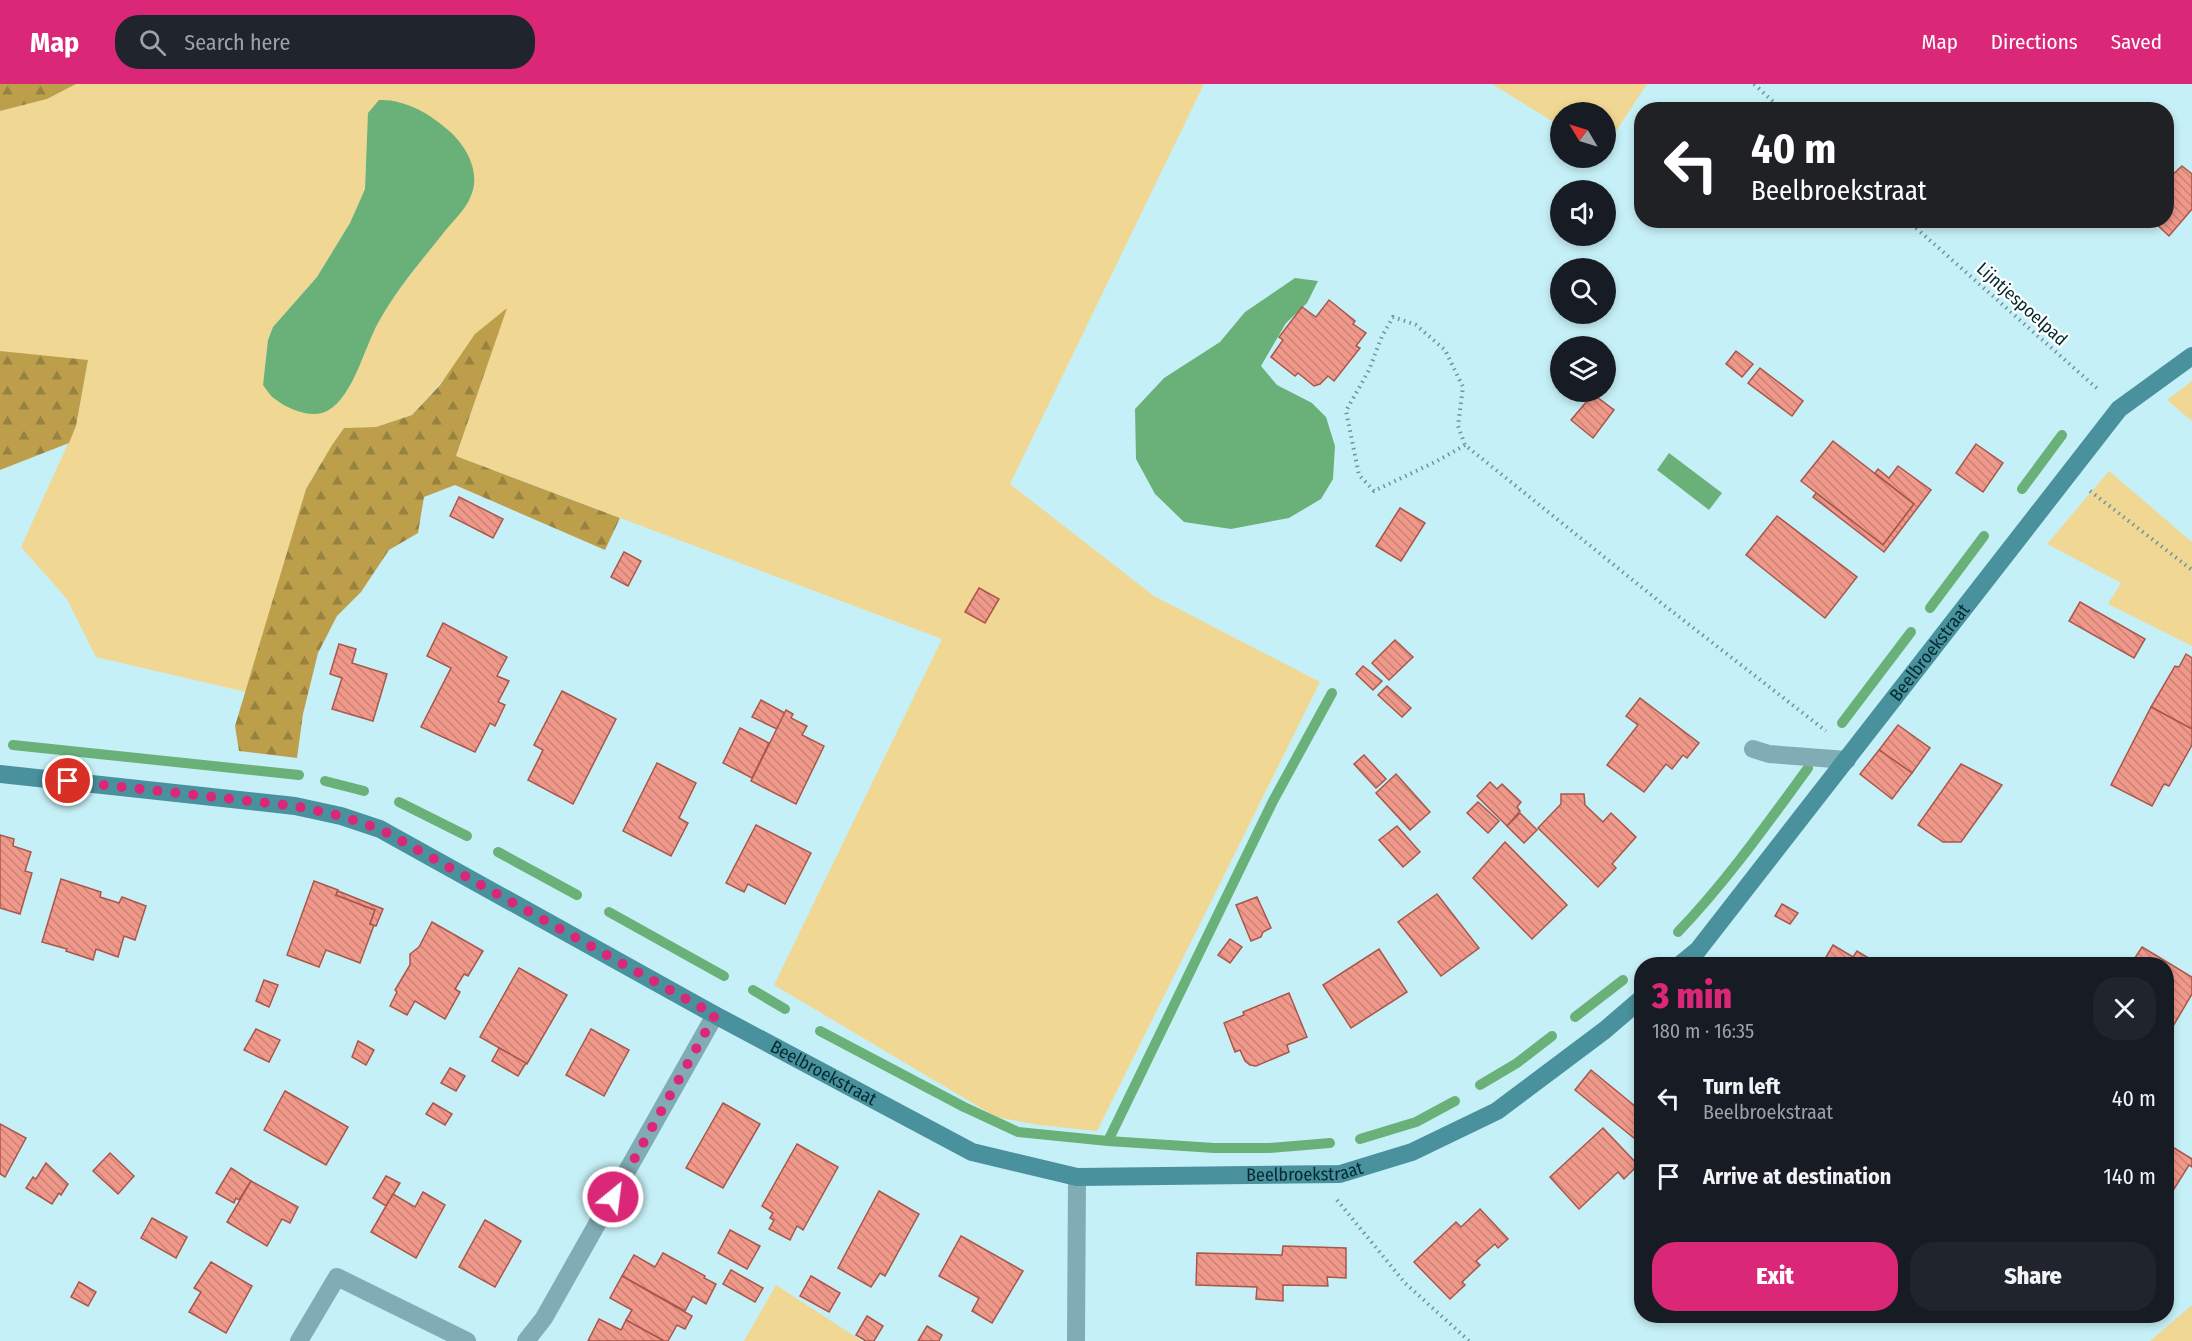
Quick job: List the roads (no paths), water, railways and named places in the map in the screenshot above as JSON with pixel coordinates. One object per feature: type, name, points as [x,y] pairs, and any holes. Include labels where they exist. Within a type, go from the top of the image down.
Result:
[{"type":"street","name":"Beelbroekstraat","points":[[1690,957],[1698,950],[1850,756],[2119,408],[2192,356]]},
{"type":"street","points":[[1753,749],[1769,754],[1850,756]]},
{"type":"street","name":"Beelbroekstraat","points":[[0,774],[295,806],[341,816],[380,829],[715,1015],[972,1152],[1077,1177],[1340,1174],[1413,1152],[1497,1111],[1605,1030],[1634,1005]]},
{"type":"street","points":[[526,1341],[544,1318],[715,1015]]},
{"type":"street","points":[[1076,1341],[1077,1177]]},
{"type":"street","points":[[299,1341],[337,1277],[467,1341]]},
{"type":"waterway","points":[[2022,489],[2062,435]]},
{"type":"waterway","points":[[1930,608],[1984,536]]},
{"type":"waterway","points":[[1842,723],[1911,632]]},
{"type":"waterway","points":[[820,1031],[964,1107],[1018,1132],[1108,1141],[1273,801],[1332,693]]},
{"type":"waterway","points":[[13,745],[299,775]]},
{"type":"waterway","points":[[1678,932],[1729,873],[1808,768]]},
{"type":"waterway","points":[[325,781],[364,791]]},
{"type":"waterway","points":[[399,802],[467,836]]},
{"type":"waterway","points":[[498,852],[577,895]]},
{"type":"waterway","points":[[609,912],[724,976]]},
{"type":"waterway","points":[[1575,1017],[1623,980]]},
{"type":"waterway","points":[[753,990],[785,1009]]},
{"type":"waterway","points":[[1480,1085],[1517,1063],[1552,1036]]},
{"type":"waterway","points":[[1360,1139],[1416,1122],[1455,1101]]},
{"type":"waterway","points":[[1108,1141],[1214,1148],[1269,1148],[1330,1143]]}]
